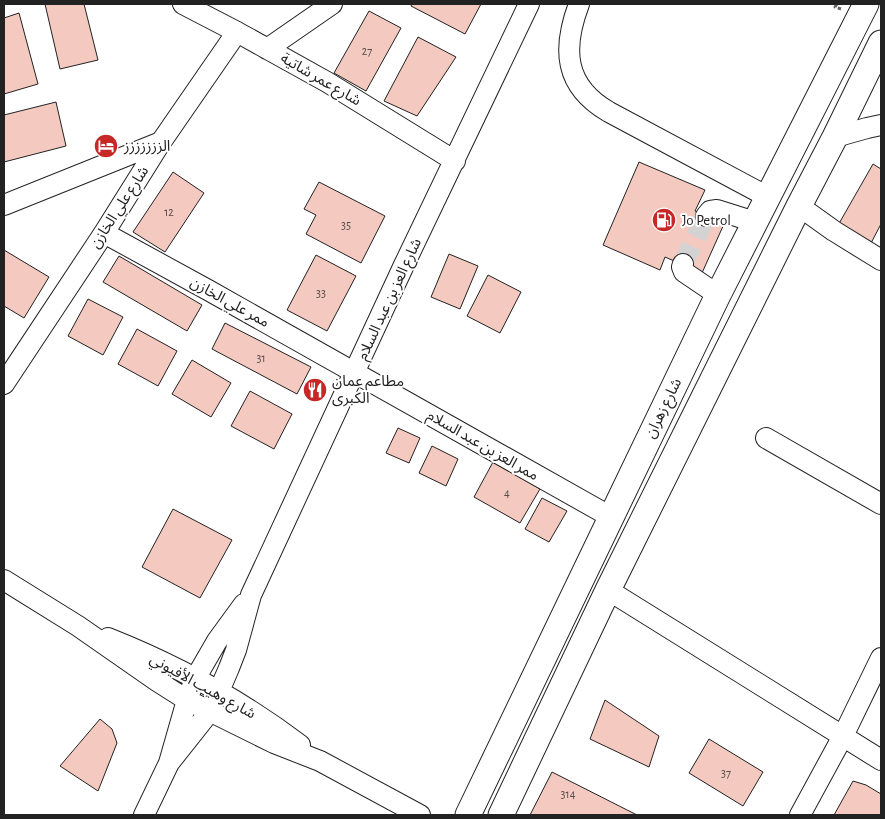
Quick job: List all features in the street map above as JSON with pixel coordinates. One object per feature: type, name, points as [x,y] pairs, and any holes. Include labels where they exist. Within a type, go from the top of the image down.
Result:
[{"type":"main road","name":"شارع زهران","points":[[468,815],[718,294],[866,4]]},
{"type":"main road","name":"شارع زهران","points":[[501,815],[608,590],[799,206],[878,61]]},
{"type":"street","name":"شارع عمر شاتية","points":[[183,4],[327,82],[455,161]]},
{"type":"street","points":[[267,49],[332,4]]},
{"type":"street","name":"شارع العز بن عبد السلام","points":[[144,815],[170,763],[211,710],[220,692],[236,650],[251,595],[404,265],[529,4]]},
{"type":"street","points":[[578,4],[569,41],[569,54],[575,78],[588,98],[609,112],[768,196]]},
{"type":"street","name":"شارع علي الخازن","points":[[4,384],[161,142],[237,32]]},
{"type":"street","points":[[835,137],[881,125]]},
{"type":"street","points":[[4,205],[161,142]]},
{"type":"street","points":[[799,206],[834,232],[881,260]]},
{"type":"street","points":[[706,216],[710,211],[717,210],[755,222]]},
{"type":"street","name":"ممر علي الخازن","points":[[104,232],[355,372]]},
{"type":"street","points":[[682,264],[684,272],[718,294]]},
{"type":"street","name":"ممر العز بن عبد السلام","points":[[355,372],[610,517]]},
{"type":"street","points":[[766,438],[881,504]]},
{"type":"street","name":"شارع وهيب الأفيوني","points":[[4,580],[78,626],[156,681],[187,700],[274,742],[320,761],[420,815]]},
{"type":"street","points":[[608,590],[881,760]]},
{"type":"street","name":"شارع العز بن عبد السلام","points":[[170,763],[187,700],[196,679],[217,641],[251,595]]},
{"type":"street","name":"شارع وهيب الأفيوني","points":[[78,626],[141,652],[220,692],[276,727],[320,761]]},
{"type":"street","points":[[800,815],[843,736],[881,658]]},
{"type":"building","points":[[45,4],[84,4],[98,60],[60,69]]},
{"type":"building","points":[[412,4],[481,4],[465,34],[411,6]]},
{"type":"building","points":[[369,11],[401,28],[366,91],[334,73]]},
{"type":"building","points":[[19,13],[38,84],[4,94],[4,18]]},
{"type":"building","points":[[418,37],[456,57],[417,116],[384,101]]},
{"type":"building","points":[[56,102],[66,146],[4,162],[4,115]]},
{"type":"building","name":"Jo Petrol","points":[[639,162],[705,190],[695,211],[724,224],[702,273],[665,257],[660,270],[603,245]]},
{"type":"building","points":[[873,164],[881,169],[881,224],[870,245],[837,227]]},
{"type":"building","points":[[173,172],[204,193],[165,252],[133,232]]},
{"type":"building","points":[[319,182],[385,216],[361,263],[306,234],[316,215],[304,209]]},
{"type":"building","points":[[4,250],[49,277],[24,318],[4,306]]},
{"type":"building","points":[[449,254],[478,266],[460,309],[431,297]]},
{"type":"building","points":[[316,255],[356,276],[327,331],[287,310]]},
{"type":"building","points":[[119,256],[202,305],[187,331],[103,282]]},
{"type":"building","points":[[488,275],[521,292],[500,333],[467,316]]},
{"type":"building","points":[[88,299],[123,317],[103,355],[68,336]]},
{"type":"building","points":[[225,323],[311,367],[297,394],[212,349]]},
{"type":"building","points":[[137,329],[177,351],[158,386],[118,364]]},
{"type":"building","points":[[192,360],[231,383],[211,417],[172,394]]},
{"type":"building","points":[[250,391],[292,414],[274,449],[231,426]]},
{"type":"building","points":[[398,428],[420,438],[409,463],[386,453]]},
{"type":"building","points":[[432,446],[458,459],[446,486],[419,473]]},
{"type":"building","points":[[493,462],[540,489],[520,523],[474,497]]},
{"type":"building","points":[[542,498],[567,511],[549,542],[525,529]]},
{"type":"building","points":[[173,509],[232,540],[200,598],[142,567]]},
{"type":"building","points":[[605,700],[659,736],[649,767],[590,739]]},
{"type":"building","points":[[100,719],[112,729],[117,743],[98,791],[60,766]]},
{"type":"building","points":[[709,739],[763,772],[743,806],[689,773]]},
{"type":"building","points":[[552,772],[637,815],[530,815]]},
{"type":"building","points":[[853,781],[866,785],[881,794],[881,815],[834,815]]},
{"type":"tunnel","points":[[683,264],[706,216]]},
{"type":"place","name":"الززززززز","points":[[106,146]]},
{"type":"place","name":"Jo Petrol","points":[[664,220]]},
{"type":"place","name":"مطاعم عمان الكبرى","points":[[315,390]]}]
